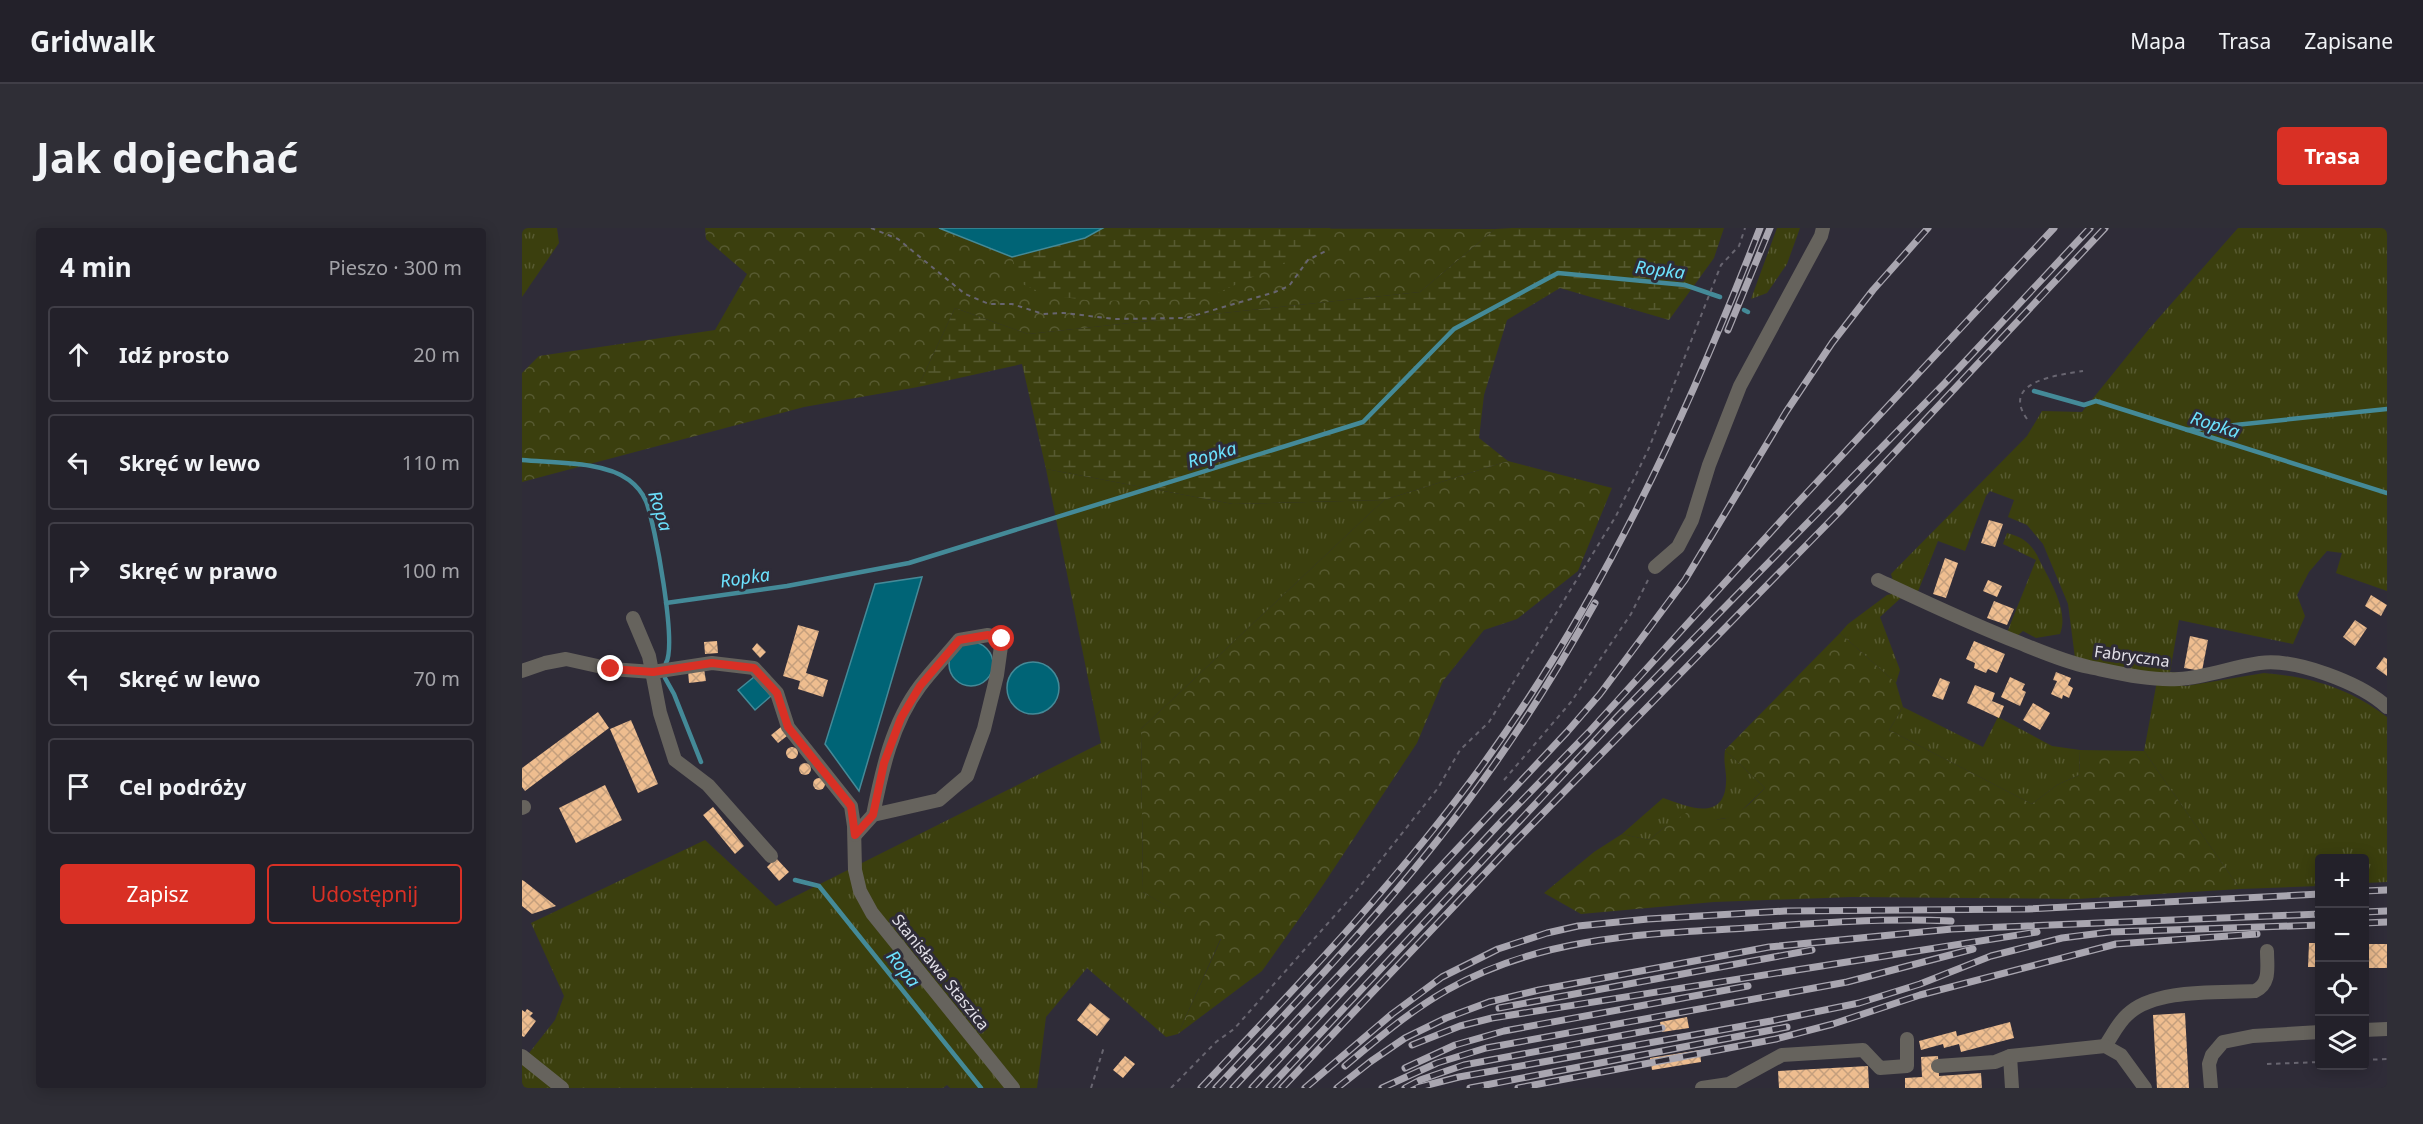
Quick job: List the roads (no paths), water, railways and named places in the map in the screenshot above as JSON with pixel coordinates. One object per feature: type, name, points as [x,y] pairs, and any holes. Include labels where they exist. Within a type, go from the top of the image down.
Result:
[{"type":"street","points":[[1655,567],[1678,547],[1687,529],[1740,386],[1821,236],[1823,228]]},
{"type":"street","name":"Fabryczna","points":[[1878,580],[1972,624],[2073,663],[2140,676],[2176,679],[2206,677],[2260,663],[2296,665],[2349,685],[2387,707]]},
{"type":"street","points":[[633,618],[649,657],[660,713],[675,760],[708,784],[771,856]]},
{"type":"street","points":[[855,835],[873,815],[884,763],[901,718],[920,686],[959,640],[988,635],[1002,639],[997,675],[984,729],[967,776],[939,800],[873,815]]},
{"type":"street","name":"Stanisława Staszica","points":[[522,672],[545,663],[566,659],[611,669],[653,672],[712,663],[754,668],[777,693],[788,727],[851,806],[855,835],[855,870],[860,891],[872,913],[1013,1088]]},
{"type":"street","points":[[2105,1046],[2126,1015],[2139,1005],[2168,996],[2260,989],[2267,980],[2267,951]]},
{"type":"street","points":[[2369,1030],[2387,1029]]},
{"type":"street","points":[[2211,1088],[2209,1064],[2212,1055],[2223,1042],[2253,1036],[2315,1032]]},
{"type":"street","points":[[1702,1088],[1729,1084],[1782,1054],[1863,1050],[1880,1068],[1907,1066],[1907,1040]]},
{"type":"street","points":[[1938,1066],[1995,1062],[2010,1056],[2105,1046],[2121,1055],[2145,1088]]},
{"type":"street","points":[[522,1056],[562,1088]]},
{"type":"street","points":[[2010,1056],[2012,1088]]},
{"type":"water","points":[[939,228],[1103,228],[1085,238],[1012,257]]},
{"type":"water","points":[[922,577],[859,791],[825,744],[875,584]]},
{"type":"water","points":[[971,642],[986,649],[993,664],[986,679],[971,686],[956,679],[949,664],[956,649]]},
{"type":"water","points":[[1028,662],[1038,662],[1052,669],[1059,688],[1052,707],[1038,714],[1028,714],[1018,710],[1011,703],[1007,693],[1007,683],[1011,673],[1018,666]]},
{"type":"water","points":[[754,677],[771,696],[755,710],[738,690]]},
{"type":"waterway","name":"Ropka","points":[[666,603],[787,586],[909,563],[1363,422],[1454,329],[1558,273],[1685,285],[1720,297]]},
{"type":"waterway","name":"Ropka","points":[[1744,310],[1748,312]]},
{"type":"waterway","name":"Ropka","points":[[2034,391],[2084,405],[2096,401],[2387,493]]},
{"type":"waterway","points":[[2187,430],[2387,409]]},
{"type":"waterway","name":"Ropa","points":[[522,460],[578,464],[606,469],[629,480],[641,492],[650,514],[664,584],[669,633],[669,652],[666,663]]},
{"type":"waterway","name":"Ropa","points":[[665,678],[674,694],[701,762]]},
{"type":"waterway","name":"Ropa","points":[[795,880],[819,886],[981,1088]]},
{"type":"railway","points":[[1201,1088],[1311,971],[1416,851],[1481,767],[1524,705],[1565,640],[1638,507],[1702,369],[1760,228]]},
{"type":"railway","points":[[1728,330],[1770,228]]},
{"type":"railway","points":[[1233,1088],[1600,694],[1685,580],[1786,412],[1832,343],[1873,290],[1928,228]]},
{"type":"railway","points":[[1252,1088],[1502,821],[1589,732],[1790,511],[2054,228]]},
{"type":"railway","points":[[1269,1088],[1618,716],[1945,383],[2090,228]]},
{"type":"railway","points":[[1282,1088],[1510,847],[1840,511],[2105,228]]},
{"type":"railway","points":[[1216,1088],[1357,936],[1437,841],[1481,784],[1521,725],[1595,603]]},
{"type":"railway","points":[[2369,891],[2387,890]]},
{"type":"railway","points":[[1305,1088],[1392,1014],[1442,977],[1498,949],[1547,933],[1578,926],[1648,919],[1785,911],[2028,909],[2315,894]]},
{"type":"railway","points":[[2369,912],[2387,911]]},
{"type":"railway","points":[[1337,1088],[1405,1038],[1446,1018],[1489,1002],[1539,990],[1769,947],[1952,929],[2315,914]]},
{"type":"railway","points":[[1345,1066],[1407,1016],[1447,990],[1482,972],[1555,949],[1593,941],[1669,933],[1849,922],[1951,921]]},
{"type":"railway","points":[[2369,923],[2387,922]]},
{"type":"railway","points":[[1416,1088],[1459,1077],[1859,1003],[1920,984],[1991,956],[2062,938],[2110,932],[2315,925]]},
{"type":"railway","points":[[1412,1045],[1460,1026],[1492,1018],[2037,932]]},
{"type":"railway","points":[[1518,1088],[1776,1039],[1833,1024],[1920,995],[2116,944],[2257,934]]},
{"type":"railway","points":[[1382,1088],[1437,1063],[1486,1048],[1847,982],[1973,949]]},
{"type":"railway","points":[[1499,1008],[1812,950]]},
{"type":"railway","points":[[1405,1068],[1455,1045],[1504,1031],[1748,986]]},
{"type":"railway","points":[[1470,1088],[1787,1027]]},
{"type":"railway","points":[[1405,1088],[1420,1080],[1464,1065],[1662,1028]]}]
